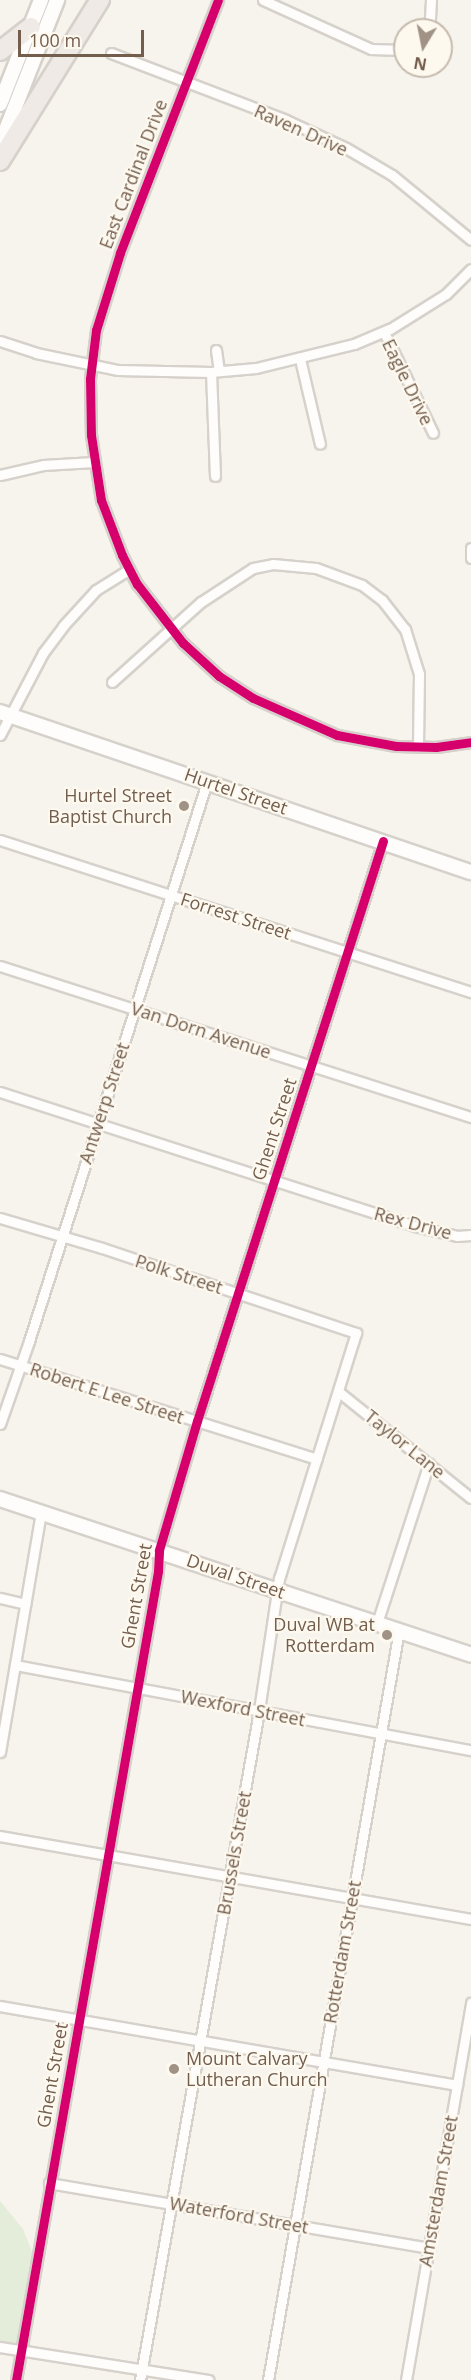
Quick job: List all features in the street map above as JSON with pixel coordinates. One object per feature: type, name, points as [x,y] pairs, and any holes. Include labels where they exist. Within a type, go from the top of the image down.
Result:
[{"type":"highway","points":[[0,161],[100,0]]},
{"type":"highway","points":[[0,51],[30,27]]},
{"type":"street","points":[[0,104],[41,0]]},
{"type":"street","points":[[1,137],[57,0]]},
{"type":"street","name":"East Cardinal Drive","points":[[218,0],[105,295],[96,330],[92,365],[91,435],[101,500],[129,569],[172,628],[198,658],[219,676],[254,698],[292,717],[337,735],[364,742],[418,747],[471,742]]},
{"type":"street","points":[[263,0],[371,49],[393,50]]},
{"type":"street","points":[[430,18],[431,0]]},
{"type":"street","name":"Raven Drive","points":[[111,53],[286,120],[346,148],[392,175],[471,240]]},
{"type":"street","name":"Eagle Drive","points":[[0,341],[36,353],[118,370],[215,371],[255,368],[300,359],[354,344],[384,332],[446,294],[471,269]]},
{"type":"street","name":"Eagle Drive","points":[[384,332],[433,433]]},
{"type":"street","points":[[215,476],[216,351]]},
{"type":"street","points":[[300,359],[320,444]]},
{"type":"street","points":[[0,475],[43,465],[94,462]]},
{"type":"street","points":[[471,548],[471,558]]},
{"type":"street","points":[[112,682],[201,602],[253,568],[292,564],[316,568],[362,585],[396,614],[414,650],[419,674],[418,747]]},
{"type":"street","points":[[0,735],[5,713],[43,653],[75,611],[96,590],[129,569]]},
{"type":"street","name":"Hurtel Street","points":[[5,713],[471,872]]},
{"type":"street","name":"Antwerp Street","points":[[0,1424],[21,1365],[207,782]]},
{"type":"street","name":"Forrest Street","points":[[0,840],[471,993]]},
{"type":"street","name":"Ghent Street","points":[[16,2380],[158,1571],[159,1550],[197,1421],[383,842]]},
{"type":"street","name":"Van Dorn Avenue","points":[[0,966],[471,1117]]},
{"type":"street","name":"Rex Drive","points":[[0,1092],[442,1233],[471,1235]]},
{"type":"street","name":"Polk Street","points":[[0,1218],[345,1328],[356,1334]]},
{"type":"street","name":"Brussels Street","points":[[140,2380],[259,1711],[279,1578],[356,1334]]},
{"type":"street","name":"Robert E Lee Street","points":[[0,1359],[317,1459]]},
{"type":"street","name":"Taylor Lane","points":[[339,1392],[471,1498]]},
{"type":"street","points":[[377,1623],[429,1463]]},
{"type":"street","name":"Duval Street","points":[[0,1499],[471,1654]]},
{"type":"street","points":[[0,1752],[5,1698],[15,1665],[41,1512]]},
{"type":"street","points":[[0,1598],[25,1604]]},
{"type":"street","name":"Rotterdam Street","points":[[268,2380],[399,1630]]},
{"type":"street","name":"Wexford Street","points":[[15,1665],[471,1750]]},
{"type":"street","points":[[0,1836],[471,1919]]},
{"type":"street","name":"Amsterdam Street","points":[[406,2380],[471,2003]]},
{"type":"street","points":[[0,2006],[202,2039],[457,2085]]},
{"type":"street","name":"Waterford Street","points":[[49,2183],[429,2248]]},
{"type":"street","points":[[0,2346],[208,2380]]},
{"type":"green space","points":[[0,2201],[23,2229],[36,2262],[21,2350],[0,2347]]},
{"type":"cycle path","points":[[218,0],[120,253],[96,330],[90,379],[91,435],[101,500],[122,555],[137,584],[183,643],[219,676],[253,698],[337,735],[396,746],[436,747],[471,742]]},
{"type":"cycle path","points":[[16,2380],[158,1571],[159,1550],[197,1421],[383,841]]},
{"type":"place","name":"Hurtel Street Baptist Church","points":[[184,806]]},
{"type":"place","name":"Duval WB at Rotterdam","points":[[387,1635]]},
{"type":"place","name":"Mount Calvary Lutheran Church","points":[[174,2069]]}]
